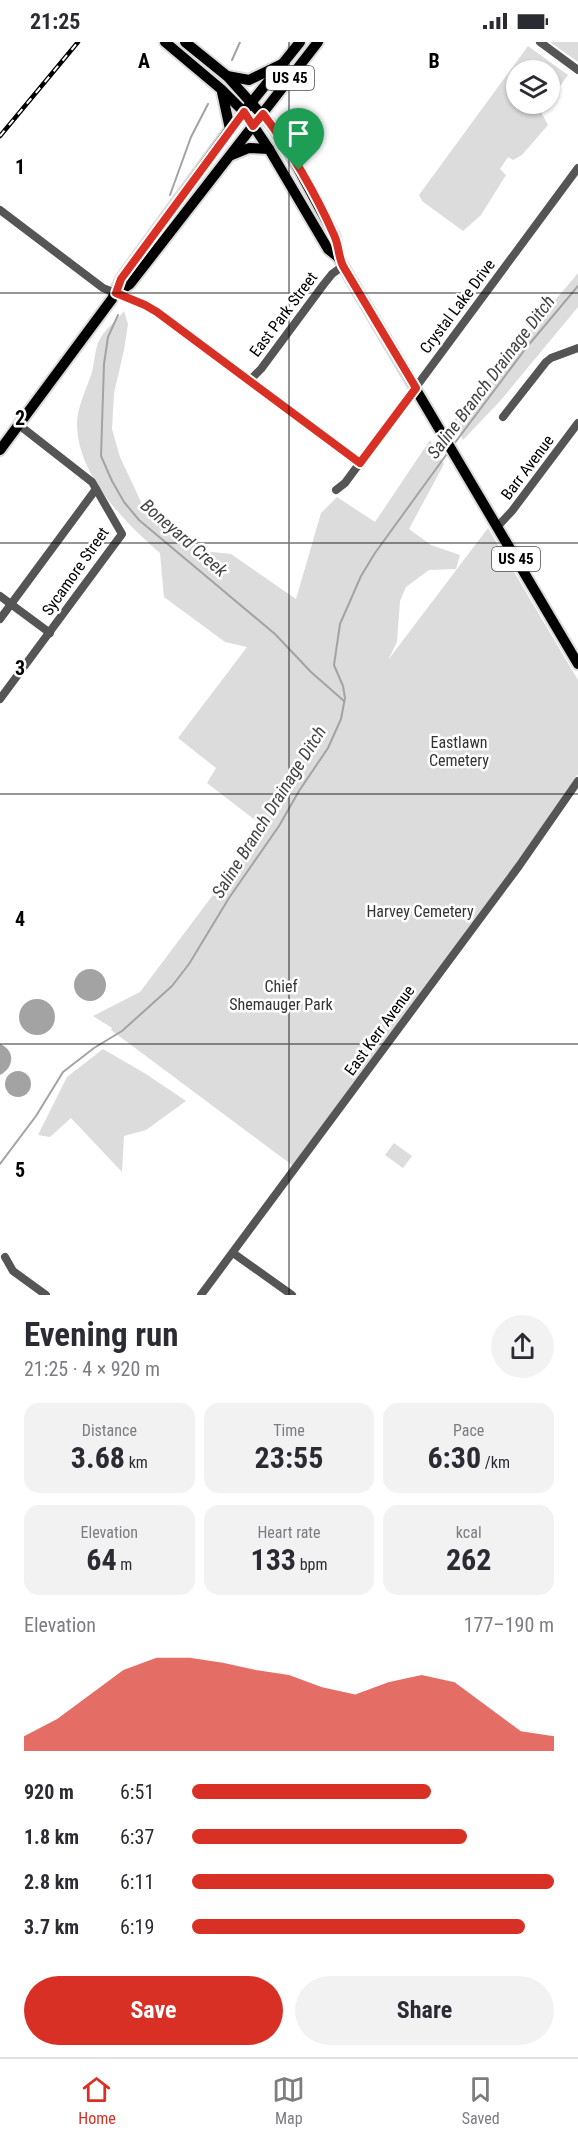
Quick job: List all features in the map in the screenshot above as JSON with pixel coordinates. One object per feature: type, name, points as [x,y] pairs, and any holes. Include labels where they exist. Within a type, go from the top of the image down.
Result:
[{"type":"main road","points":[[0,450],[116,293],[121,279],[244,112],[221,89],[165,42]]},
{"type":"main road","points":[[116,293],[130,284],[263,114],[227,76],[185,42]]},
{"type":"main road","name":"US 45","points":[[300,42],[244,112],[269,149],[328,249],[341,261]]},
{"type":"main road","name":"US 45","points":[[318,42],[263,114],[286,146],[326,220],[335,237],[341,261],[578,664]]},
{"type":"main road","points":[[227,76],[249,80],[285,63]]},
{"type":"main road","points":[[221,89],[230,129]]},
{"type":"main road","points":[[229,157],[249,148],[269,149]]},
{"type":"street","points":[[540,42],[578,70]]},
{"type":"street","name":"Crystal Lake Drive","points":[[336,490],[345,483],[578,168]]},
{"type":"street","points":[[0,210],[103,288],[148,307],[360,463]]},
{"type":"street","name":"East Park Street","points":[[249,381],[261,369],[341,261]]},
{"type":"street","points":[[503,417],[546,362],[578,348]]},
{"type":"street","name":"Barr Avenue","points":[[497,526],[512,512],[578,423]]},
{"type":"street","name":"Sycamore Street","points":[[19,425],[85,476],[96,489],[122,534],[50,633]]},
{"type":"street","points":[[0,619],[96,489]]},
{"type":"street","points":[[0,596],[50,633],[0,699]]},
{"type":"street","name":"East Kerr Avenue","points":[[201,1295],[519,866],[578,781]]},
{"type":"street","points":[[233,1253],[292,1295]]},
{"type":"street","points":[[5,1257],[14,1271],[46,1295]]},
{"type":"green space","points":[[550,42],[578,42],[578,62]]},
{"type":"green space","points":[[528,46],[547,60],[518,60]]},
{"type":"green space","points":[[560,69],[568,75],[560,86]]},
{"type":"green space","points":[[506,76],[506,114],[542,114],[548,125],[522,155],[513,160],[508,157],[500,169],[506,175],[481,215],[463,231],[422,201],[419,195]]},
{"type":"green space","points":[[578,273],[578,307],[501,400],[463,440],[454,420]]},
{"type":"green space","points":[[124,311],[128,324],[114,393],[112,429],[120,457],[143,506],[203,551],[231,554],[296,599],[321,513],[337,497],[375,522],[430,440],[444,464],[409,529],[431,545],[460,555],[456,569],[429,570],[406,587],[400,601],[397,642],[388,660],[488,528],[578,680],[578,774],[538,833],[296,1168],[93,1016],[140,992],[264,827],[207,783],[216,768],[178,738],[247,647],[225,642],[164,597],[160,553],[132,527],[105,496],[85,461],[79,443],[78,412],[92,371],[98,343]]},
{"type":"green space","points":[[103,1049],[186,1101],[146,1130],[124,1136],[122,1172],[71,1118],[50,1137],[38,1135],[67,1077]]},
{"type":"green space","points":[[394,1143],[412,1156],[403,1168],[385,1155]]},
{"type":"shaded area","points":[[90,969],[101,974],[106,985],[101,996],[90,1001],[79,996],[74,985],[79,974]]},
{"type":"shaded area","points":[[37,999],[49,1005],[55,1017],[49,1029],[37,1035],[25,1029],[19,1017],[25,1005]]},
{"type":"shaded area","points":[[0,1044],[11,1054],[11,1063],[0,1075]]},
{"type":"shaded area","points":[[18,1071],[27,1075],[31,1084],[27,1093],[18,1097],[9,1093],[5,1084],[9,1075]]},
{"type":"waterway","name":"Boneyard Creek","points":[[232,60],[240,42]]},
{"type":"waterway","name":"Boneyard Creek","points":[[170,195],[191,137],[208,104]]},
{"type":"waterway","name":"Saline Branch Drainage Ditch","points":[[454,444],[526,348],[578,286]]},
{"type":"waterway","name":"Boneyard Creek","points":[[118,315],[108,337],[104,364],[101,456],[124,502],[139,520],[275,634],[311,672],[344,701]]},
{"type":"waterway","name":"Saline Branch Drainage Ditch","points":[[0,1164],[36,1116],[63,1072],[94,1048],[122,1031],[172,986],[189,964],[229,898],[279,826],[328,748],[341,719],[345,698],[343,686],[334,665],[340,624],[361,576],[449,451]]},
{"type":"railway","points":[[0,136],[78,42]]},
{"type":"route","points":[[244,112],[253,126],[263,114],[286,146],[299,170],[335,237],[338,257],[416,388],[360,463],[157,312],[116,293],[121,279],[244,112]]},
{"type":"park label","name":"Eastlawn Cemetery","points":[[459,751]]},
{"type":"park label","name":"Harvey Cemetery","points":[[420,911]]},
{"type":"park label","name":"Chief Shemauger Park","points":[[281,995]]}]
